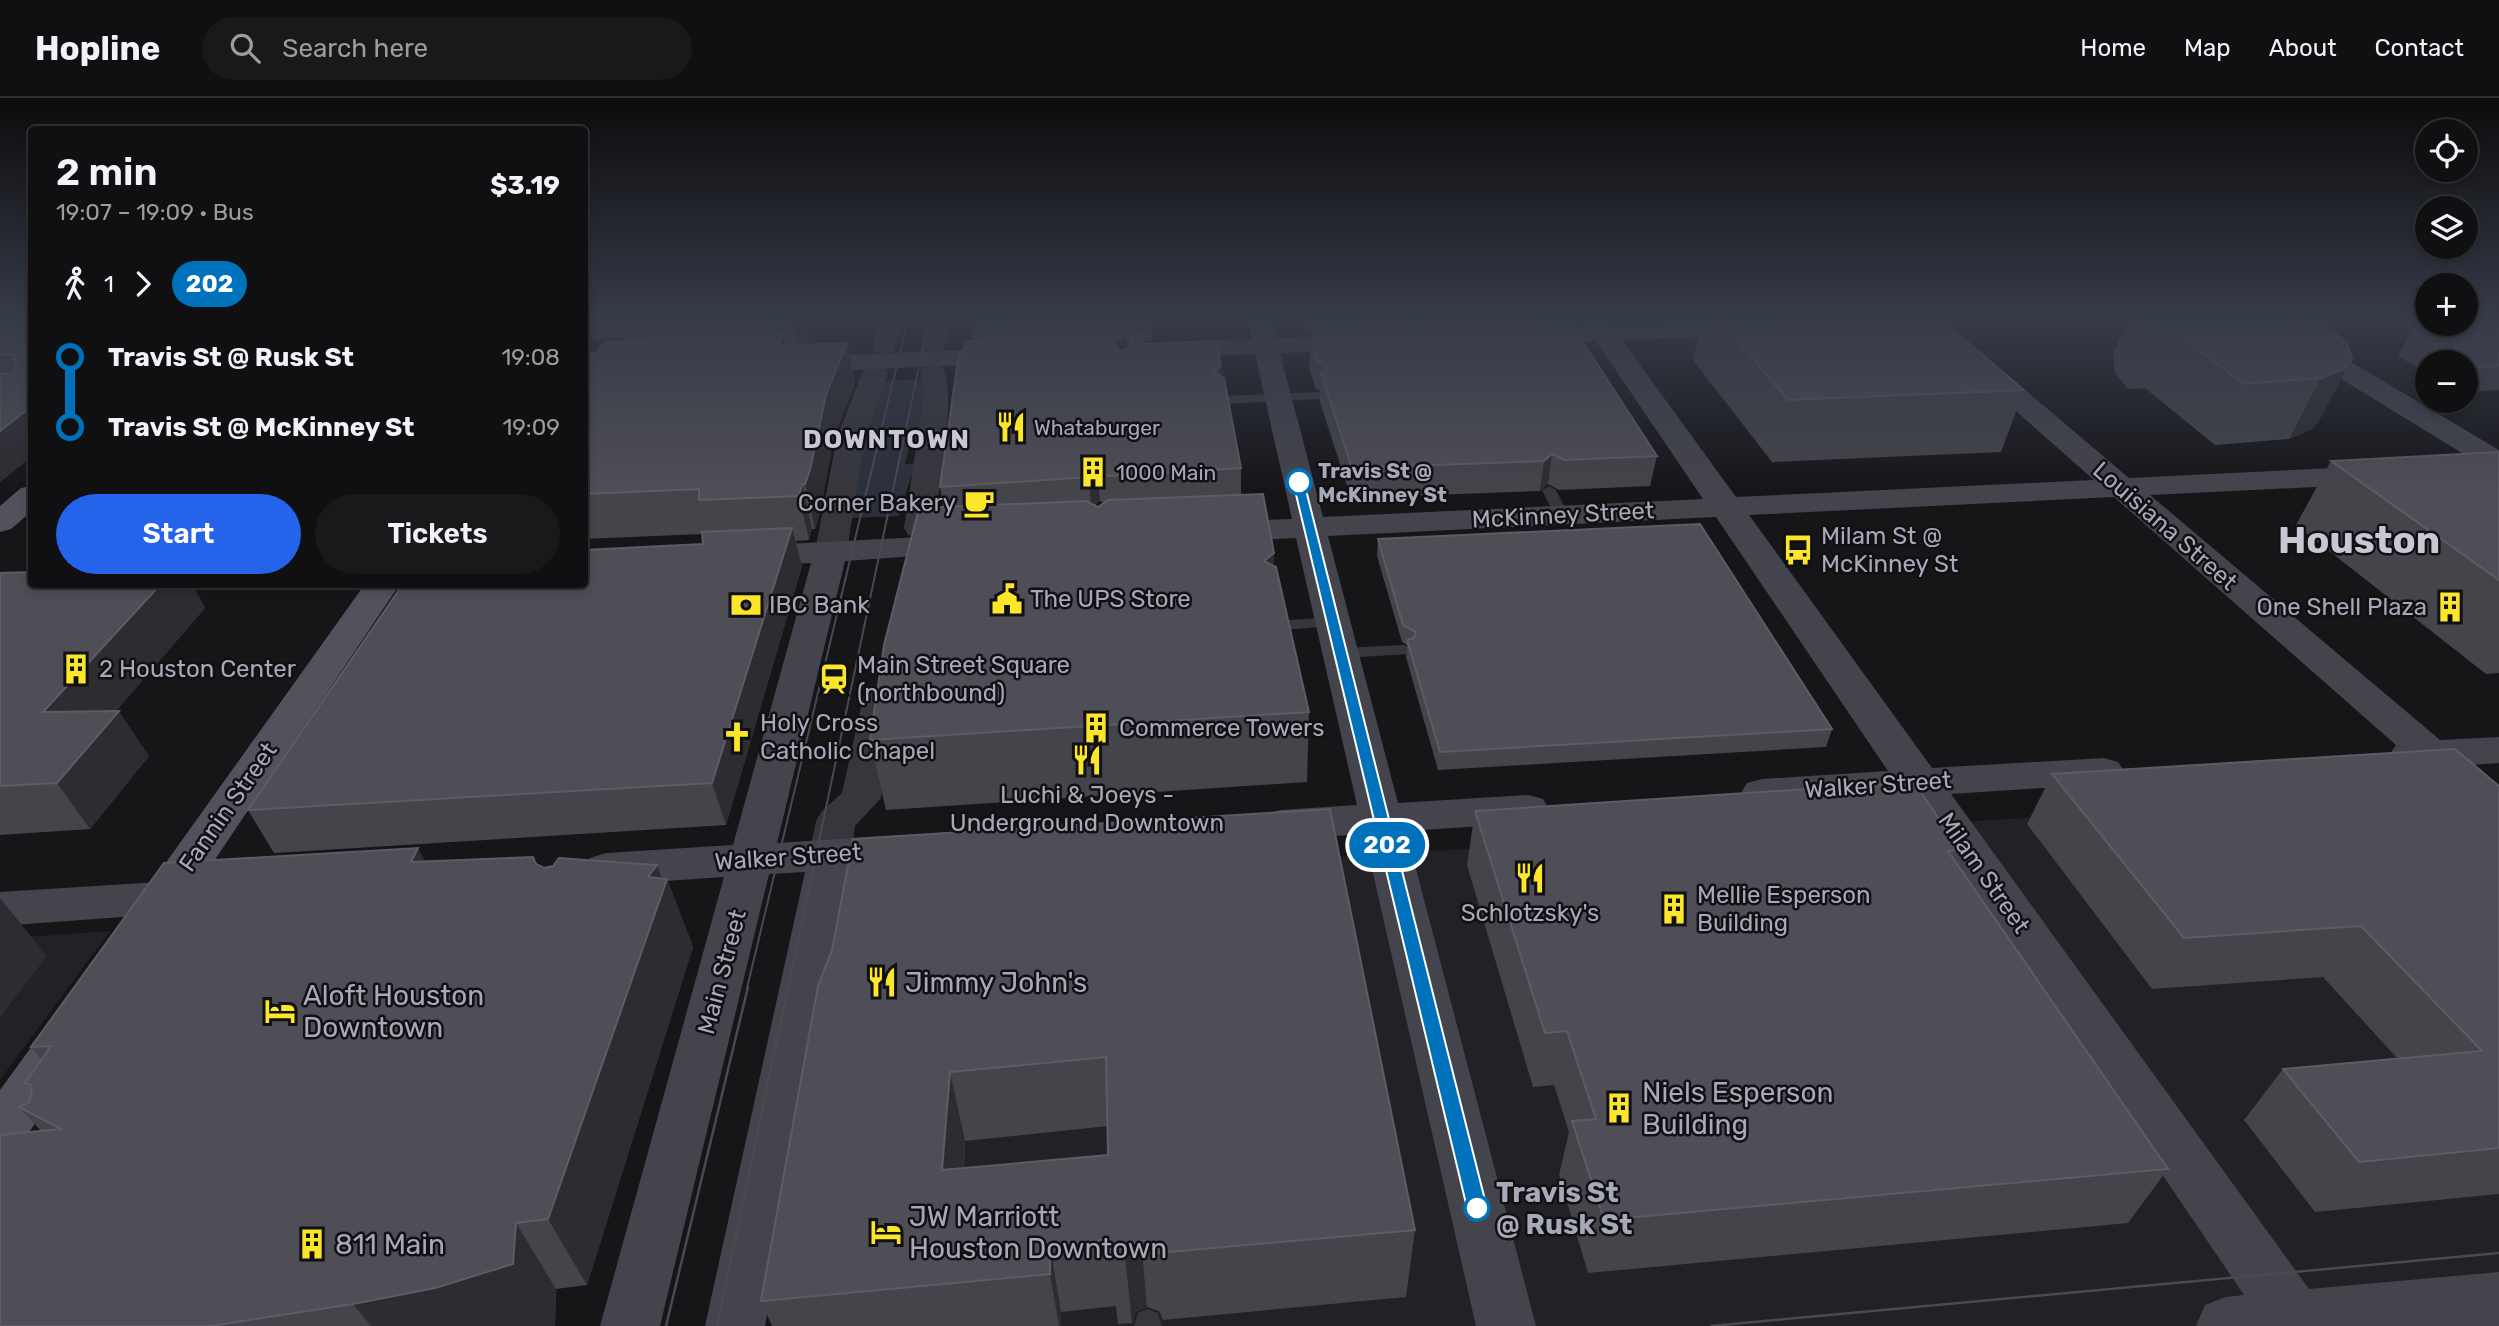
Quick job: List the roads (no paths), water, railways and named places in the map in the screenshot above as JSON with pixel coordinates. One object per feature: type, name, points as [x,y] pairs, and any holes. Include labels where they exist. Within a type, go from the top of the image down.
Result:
[{"type":"main road","points":[[1273,376],[1506,1326]]},
{"type":"main road","name":"Milam Street","points":[[1635,376],[2297,1323]]},
{"type":"main road","name":"Louisiana Street","points":[[1998,376],[2120,488],[2499,813]]},
{"type":"main road","points":[[2356,376],[2499,463]]},
{"type":"main road","points":[[2457,471],[2499,469]]},
{"type":"main road","name":"McKinney Street","points":[[1181,534],[1310,528],[1556,503],[1727,507],[2402,474]]},
{"type":"main road","points":[[0,522],[28,498]]},
{"type":"main road","points":[[718,557],[992,543]]},
{"type":"main road","name":"Main Street","points":[[630,1326],[831,551]]},
{"type":"main road","name":"Fannin Street","points":[[136,939],[380,588]]},
{"type":"main road","points":[[2374,757],[2499,750]]},
{"type":"main road","name":"Walker Street","points":[[1728,795],[2145,769]]},
{"type":"main road","points":[[1237,828],[1561,806]]},
{"type":"main road","name":"Walker Street","points":[[587,875],[751,860],[938,848]]},
{"type":"main road","points":[[735,1326],[830,855]]},
{"type":"main road","points":[[0,909],[230,894]]},
{"type":"main road","points":[[0,1132],[80,1019]]},
{"type":"main road","points":[[2226,1326],[2297,1323],[2499,1300]]},
{"type":"street","name":"Main Street","points":[[831,551],[838,494],[865,392],[872,376]]},
{"type":"street","points":[[914,557],[936,400],[935,376]]},
{"type":"street","points":[[830,855],[836,821],[861,798],[890,662]]},
{"type":"lane","points":[[1223,400],[1318,396]]},
{"type":"lane","points":[[1274,626],[1404,650]]},
{"type":"water","points":[[926,379],[919,443],[910,444],[905,464],[915,464],[899,516],[849,518],[866,431],[884,381]]},
{"type":"tram line","points":[[747,988],[894,376]]},
{"type":"tram line","points":[[788,988],[917,376]]},
{"type":"tram line","points":[[666,1326],[748,987]]},
{"type":"tram line","points":[[717,1326],[788,987]]},
{"type":"tram line","points":[[1711,1326],[2499,1253]]},
{"type":"place","name":"Whataburger","points":[[1011,427]]},
{"type":"place","name":"1000 Main","points":[[1093,472]]},
{"type":"place","name":"Travis St @ McKinney St","points":[[1299,482]]},
{"type":"place","name":"Corner Bakery","points":[[979,503]]},
{"type":"place","name":"Milam St @ McKinney St","points":[[1798,550]]},
{"type":"place","name":"The UPS Store","points":[[1007,599]]},
{"type":"place","name":"IBC Bank","points":[[746,605]]},
{"type":"place","name":"One Shell Plaza","points":[[2450,607]]},
{"type":"place","name":"2 Houston Center","points":[[76,669]]},
{"type":"place","name":"Main Street Square (northbound)","points":[[834,679]]},
{"type":"place","name":"Commerce Towers","points":[[1096,728]]},
{"type":"place","name":"Holy Cross Catholic Chapel","points":[[737,737]]},
{"type":"place","name":"Luchi & Joeys - Underground Downtown","points":[[1087,760]]},
{"type":"place","name":"Schlotzsky's","points":[[1530,878]]},
{"type":"place","name":"Mellie Esperson Building","points":[[1674,909]]},
{"type":"place","name":"Jimmy John's","points":[[882,982]]},
{"type":"place","name":"Aloft Houston Downtown","points":[[280,1011]]},
{"type":"place","name":"Niels Esperson Building","points":[[1619,1108]]},
{"type":"place","name":"Travis St @ Rusk St","points":[[1477,1208]]},
{"type":"place","name":"JW Marriott Houston Downtown","points":[[886,1232]]},
{"type":"place","name":"811 Main","points":[[312,1244]]},
{"type":"district","name":"DOWNTOWN","points":[[887,439]]},
{"type":"district","name":"Houston","points":[[2359,540]]}]
